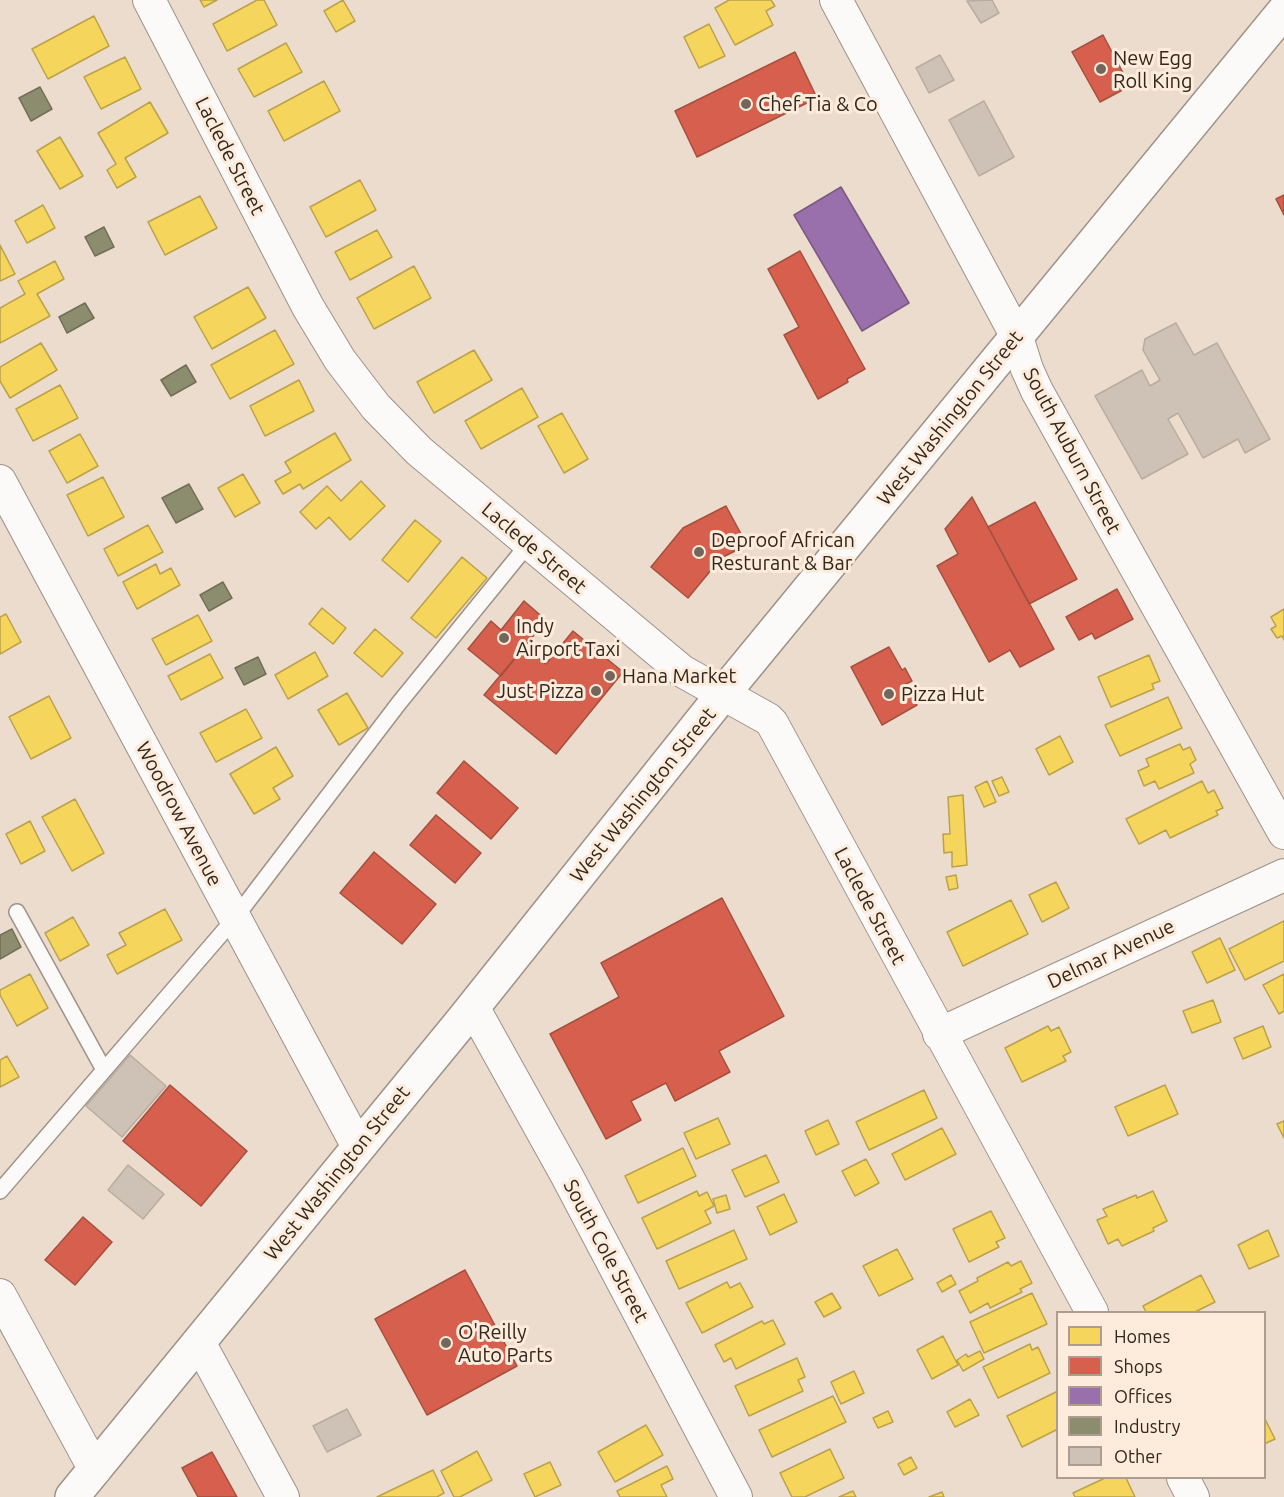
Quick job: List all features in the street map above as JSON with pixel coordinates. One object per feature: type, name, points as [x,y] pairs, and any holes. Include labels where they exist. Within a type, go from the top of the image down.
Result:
[{"type":"main road","name":"West Washington Street","points":[[72,1497],[473,1007],[723,694],[1284,11]]},
{"type":"street","name":"Laclede Street","points":[[149,0],[308,307],[340,360],[376,407],[413,445],[682,671],[772,723],[1091,1311]]},
{"type":"street","name":"South Auburn Street","points":[[836,0],[1017,336],[1037,392],[1284,833]]},
{"type":"street","name":"Woodrow Avenue","points":[[0,481],[358,1148]]},
{"type":"street","name":"Delmar Avenue","points":[[939,1034],[1284,874]]},
{"type":"street","name":"South Cole Street","points":[[473,1007],[567,1176],[736,1497]]},
{"type":"street","points":[[0,1296],[95,1470]]},
{"type":"street","points":[[199,1342],[283,1497]]},
{"type":"street","points":[[1184,1479],[1193,1497]]},
{"type":"lane","points":[[0,1191],[235,918],[399,703],[529,543]]},
{"type":"lane","points":[[17,912],[104,1070]]},
{"type":"building: Homes","points":[[200,0],[217,0],[204,7]]},
{"type":"building: Homes","points":[[257,0],[264,0],[277,25],[227,51],[213,24]]},
{"type":"building: Homes","points":[[343,0],[355,21],[336,32],[324,11]]},
{"type":"building: Homes","points":[[729,0],[771,0],[775,6],[766,11],[773,25],[735,45],[715,8]]},
{"type":"building: Homes","points":[[94,16],[109,46],[48,79],[32,49]]},
{"type":"building: Homes","points":[[709,24],[725,56],[699,68],[684,37]]},
{"type":"building: Homes","points":[[286,43],[302,72],[254,97],[238,69]]},
{"type":"building: Homes","points":[[125,57],[141,89],[101,109],[84,77]]},
{"type":"building: Homes","points":[[324,81],[340,111],[284,141],[268,111]]},
{"type":"building: Homes","points":[[150,102],[168,133],[125,158],[136,177],[117,188],[107,170],[116,164],[98,133]]},
{"type":"building: Homes","points":[[60,137],[83,176],[60,189],[37,151]]},
{"type":"building: Homes","points":[[360,180],[376,210],[326,237],[310,207]]},
{"type":"building: Homes","points":[[200,196],[217,228],[165,255],[148,222]]},
{"type":"building: Homes","points":[[43,205],[55,228],[27,243],[15,221]]},
{"type":"building: Homes","points":[[377,230],[392,257],[350,280],[335,252]]},
{"type":"building: Homes","points":[[0,245],[15,274],[0,281]]},
{"type":"building: Homes","points":[[55,261],[64,279],[37,294],[50,316],[0,343],[0,308],[25,294],[18,281]]},
{"type":"building: Homes","points":[[414,266],[431,298],[374,329],[357,298]]},
{"type":"building: Homes","points":[[248,287],[266,318],[212,349],[194,317]]},
{"type":"building: Homes","points":[[275,330],[294,364],[230,399],[211,365]]},
{"type":"building: Homes","points":[[41,343],[57,370],[10,398],[0,381],[0,367]]},
{"type":"building: Homes","points":[[474,350],[492,380],[434,413],[417,382]]},
{"type":"building: Homes","points":[[299,380],[314,411],[265,436],[250,406]]},
{"type":"building: Homes","points":[[60,385],[78,418],[33,441],[16,409]]},
{"type":"building: Homes","points":[[522,388],[538,417],[481,449],[465,421]]},
{"type":"building: Homes","points":[[562,413],[588,459],[564,473],[538,426]]},
{"type":"building: Homes","points":[[335,433],[351,460],[303,489],[300,484],[283,494],[275,481],[291,472],[285,462]]},
{"type":"building: Homes","points":[[80,434],[98,466],[67,483],[49,451]]},
{"type":"building: Homes","points":[[243,474],[260,503],[235,517],[218,488]]},
{"type":"building: Homes","points":[[103,477],[124,517],[88,536],[67,495]]},
{"type":"building: Homes","points":[[361,481],[385,506],[350,540],[329,517],[316,529],[300,512],[327,486],[341,501]]},
{"type":"building: Homes","points":[[415,520],[441,541],[408,582],[382,560]]},
{"type":"building: Homes","points":[[148,525],[163,552],[118,576],[104,549]]},
{"type":"building: Homes","points":[[462,557],[487,578],[436,638],[411,618]]},
{"type":"building: Homes","points":[[156,564],[160,574],[171,568],[180,585],[137,609],[123,582]]},
{"type":"building: Homes","points":[[322,608],[346,628],[333,644],[309,624]]},
{"type":"building: Homes","points":[[1284,609],[1284,640],[1282,636],[1277,638],[1271,629],[1276,626],[1271,617]]},
{"type":"building: Homes","points":[[6,614],[21,642],[0,654],[0,617]]},
{"type":"building: Homes","points":[[198,615],[212,641],[166,665],[152,639]]},
{"type":"building: Homes","points":[[375,629],[403,653],[382,677],[354,653]]},
{"type":"building: Homes","points":[[315,652],[328,676],[288,699],[275,675]]},
{"type":"building: Homes","points":[[210,654],[223,678],[181,700],[168,676]]},
{"type":"building: Homes","points":[[1149,655],[1160,681],[1152,684],[1154,689],[1111,707],[1098,677]]},
{"type":"building: Homes","points":[[347,693],[368,728],[339,745],[318,710]]},
{"type":"building: Homes","points":[[49,696],[71,738],[31,759],[9,717]]},
{"type":"building: Homes","points":[[1168,697],[1182,728],[1120,756],[1105,725]]},
{"type":"building: Homes","points":[[246,709],[262,738],[216,762],[200,733]]},
{"type":"building: Homes","points":[[1060,736],[1073,762],[1049,775],[1036,749]]},
{"type":"building: Homes","points":[[1180,744],[1183,750],[1190,747],[1196,760],[1190,764],[1194,773],[1159,789],[1155,781],[1144,786],[1138,771],[1149,766],[1146,759]]},
{"type":"building: Homes","points":[[276,747],[293,776],[273,788],[280,799],[254,814],[230,774]]},
{"type":"building: Homes","points":[[1002,777],[1009,792],[999,796],[992,781]]},
{"type":"building: Homes","points":[[987,781],[996,802],[984,807],[975,787]]},
{"type":"building: Homes","points":[[1202,781],[1208,793],[1214,790],[1223,808],[1216,811],[1218,815],[1170,838],[1166,830],[1139,844],[1126,819]]},
{"type":"building: Homes","points":[[963,795],[967,865],[952,867],[952,852],[944,853],[943,834],[950,834],[948,797]]},
{"type":"building: Homes","points":[[75,799],[104,853],[72,871],[42,817]]},
{"type":"building: Homes","points":[[30,821],[45,851],[21,864],[6,834]]},
{"type":"building: Homes","points":[[956,875],[958,888],[949,890],[946,877]]},
{"type":"building: Homes","points":[[1056,882],[1069,908],[1042,922],[1029,895]]},
{"type":"building: Homes","points":[[1011,900],[1028,934],[963,966],[947,932]]},
{"type":"building: Homes","points":[[165,909],[182,940],[117,974],[107,955],[126,945],[119,933]]},
{"type":"building: Homes","points":[[73,917],[89,945],[60,961],[45,933]]},
{"type":"building: Homes","points":[[1284,921],[1284,961],[1245,980],[1229,949]]},
{"type":"building: Homes","points":[[1220,938],[1235,970],[1207,983],[1192,952]]},
{"type":"building: Homes","points":[[30,974],[48,1008],[17,1026],[0,995],[0,990]]},
{"type":"building: Homes","points":[[1284,974],[1284,1011],[1279,1014],[1263,985]]},
{"type":"building: Homes","points":[[1213,1000],[1221,1022],[1192,1033],[1183,1011]]},
{"type":"building: Homes","points":[[1048,1026],[1051,1031],[1059,1027],[1071,1052],[1063,1056],[1066,1061],[1022,1082],[1005,1048]]},
{"type":"building: Homes","points":[[1263,1026],[1271,1047],[1243,1059],[1234,1038]]},
{"type":"building: Homes","points":[[7,1056],[19,1077],[0,1087],[0,1060]]},
{"type":"building: Homes","points":[[1165,1085],[1178,1114],[1128,1136],[1115,1107]]},
{"type":"building: Homes","points":[[924,1090],[937,1118],[869,1150],[856,1122]]},
{"type":"building: Homes","points":[[718,1118],[730,1144],[696,1159],[684,1133]]},
{"type":"building: Homes","points":[[828,1120],[839,1144],[816,1155],[805,1131]]},
{"type":"building: Homes","points":[[1284,1121],[1284,1138],[1277,1124]]},
{"type":"building: Homes","points":[[942,1128],[956,1154],[905,1180],[892,1154]]},
{"type":"building: Homes","points":[[683,1148],[696,1176],[638,1203],[625,1176]]},
{"type":"building: Homes","points":[[766,1155],[779,1182],[745,1197],[732,1170]]},
{"type":"building: Homes","points":[[866,1159],[879,1183],[855,1196],[842,1171]]},
{"type":"building: Homes","points":[[697,1191],[699,1196],[707,1192],[714,1206],[705,1211],[711,1223],[657,1249],[642,1218]]},
{"type":"building: Homes","points":[[1153,1191],[1167,1221],[1153,1228],[1154,1231],[1122,1246],[1118,1239],[1108,1244],[1097,1220],[1107,1216],[1103,1209],[1136,1195],[1137,1198]]},
{"type":"building: Homes","points":[[784,1194],[797,1222],[770,1235],[757,1207]]},
{"type":"building: Homes","points":[[726,1195],[730,1209],[717,1213],[713,1199]]},
{"type":"building: Homes","points":[[991,1211],[1005,1238],[996,1242],[999,1247],[969,1262],[953,1229]]},
{"type":"building: Homes","points":[[734,1230],[747,1259],[679,1289],[666,1261]]},
{"type":"building: Homes","points":[[1268,1230],[1279,1256],[1249,1269],[1238,1245]]},
{"type":"building: Homes","points":[[897,1249],[913,1279],[879,1296],[863,1266]]},
{"type":"building: Homes","points":[[1021,1261],[1032,1283],[1020,1289],[1022,1292],[990,1308],[988,1303],[970,1313],[959,1291],[978,1281],[977,1278],[1008,1262],[1011,1266]]},
{"type":"building: Homes","points":[[951,1275],[956,1284],[942,1292],[937,1283]]},
{"type":"building: Homes","points":[[1201,1275],[1215,1302],[1197,1311],[1146,1311],[1143,1306]]},
{"type":"building: Homes","points":[[727,1282],[730,1288],[740,1283],[753,1307],[702,1333],[686,1303]]},
{"type":"building: Homes","points":[[832,1293],[841,1308],[824,1317],[815,1302]]},
{"type":"building: Homes","points":[[1032,1293],[1047,1324],[984,1353],[970,1322]]},
{"type":"building: Homes","points":[[773,1320],[785,1344],[736,1369],[731,1358],[724,1362],[715,1345],[762,1321],[764,1324]]},
{"type":"building: Homes","points":[[943,1336],[958,1365],[932,1379],[917,1350]]},
{"type":"building: Homes","points":[[1030,1344],[1032,1350],[1038,1347],[1050,1373],[998,1398],[983,1367]]},
{"type":"building: Homes","points":[[980,1351],[984,1359],[963,1371],[957,1360],[966,1354],[968,1357]]},
{"type":"building: Homes","points":[[797,1358],[805,1377],[798,1380],[803,1391],[749,1416],[735,1386]]},
{"type":"building: Homes","points":[[854,1371],[864,1393],[841,1404],[831,1382]]},
{"type":"building: Homes","points":[[1056,1392],[1056,1430],[1022,1447],[1007,1416]]},
{"type":"building: Homes","points":[[833,1396],[846,1422],[772,1457],[759,1430]]},
{"type":"building: Homes","points":[[970,1399],[979,1415],[955,1427],[947,1412]]},
{"type":"building: Homes","points":[[888,1411],[893,1422],[878,1428],[873,1418]]},
{"type":"building: Homes","points":[[1266,1421],[1275,1439],[1266,1443]]},
{"type":"building: Homes","points":[[646,1425],[663,1455],[615,1482],[598,1452]]},
{"type":"building: Homes","points":[[830,1449],[844,1478],[805,1497],[792,1497],[780,1473]]},
{"type":"building: Homes","points":[[477,1451],[492,1480],[460,1497],[454,1497],[441,1471]]},
{"type":"building: Homes","points":[[911,1457],[917,1468],[904,1475],[898,1464]]},
{"type":"building: Homes","points":[[550,1462],[561,1485],[535,1497],[524,1474]]},
{"type":"building: Homes","points":[[667,1466],[673,1479],[661,1485],[667,1497],[620,1497],[617,1491]]},
{"type":"building: Homes","points":[[433,1470],[444,1493],[437,1497],[377,1497]]},
{"type":"building: Homes","points":[[1103,1479],[1126,1479],[1135,1497],[1075,1497],[1073,1493]]},
{"type":"building: Homes","points":[[853,1491],[856,1497],[839,1497]]},
{"type":"building: Homes","points":[[942,1492],[944,1497],[929,1497]]},
{"type":"building: Shops","name":"New Egg Roll King","points":[[1103,35],[1130,86],[1100,102],[1072,52]]},
{"type":"building: Shops","name":"Chef Tia & Co","points":[[795,52],[817,98],[697,157],[675,111]]},
{"type":"building: Shops","points":[[1284,195],[1284,215],[1276,199]]},
{"type":"building: Shops","points":[[800,251],[865,369],[847,379],[848,382],[818,399],[784,335],[799,327],[768,269]]},
{"type":"building: Shops","points":[[972,497],[1054,649],[1020,667],[1010,650],[989,662],[937,566],[958,554],[945,529]]},
{"type":"building: Shops","points":[[1035,502],[1077,579],[1029,604],[988,527]]},
{"type":"building: Shops","name":"Deproof African Resturant & Bar","points":[[726,506],[747,545],[721,558],[688,598],[651,567],[683,528]]},
{"type":"building: Shops","points":[[1117,589],[1133,619],[1095,639],[1092,633],[1079,640],[1066,617]]},
{"type":"building: Shops","name":"Indy Airport Taxi","points":[[524,601],[546,620],[501,676],[468,649],[491,621],[501,630]]},
{"type":"building: Shops","points":[[573,631],[623,672],[556,754],[484,695],[524,647],[546,664]]},
{"type":"building: Shops","name":"Pizza Hut","points":[[889,647],[902,670],[905,668],[912,681],[906,684],[917,705],[882,725],[851,667]]},
{"type":"building: Shops","points":[[464,761],[518,808],[491,839],[437,793]]},
{"type":"building: Shops","points":[[436,815],[481,853],[455,883],[410,845]]},
{"type":"building: Shops","points":[[374,852],[436,904],[402,944],[340,893]]},
{"type":"building: Shops","points":[[722,898],[784,1016],[719,1051],[730,1072],[675,1101],[666,1083],[631,1101],[641,1120],[606,1139],[550,1034],[619,997],[601,963]]},
{"type":"building: Shops","points":[[170,1085],[247,1151],[201,1206],[123,1141]]},
{"type":"building: Shops","points":[[83,1217],[112,1242],[75,1285],[45,1260]]},
{"type":"building: Shops","name":"O'Reilly Auto Parts","points":[[465,1270],[517,1366],[427,1415],[375,1319]]},
{"type":"building: Shops","points":[[212,1452],[237,1497],[198,1497],[182,1468]]},
{"type":"building: Offices","points":[[841,187],[909,303],[862,331],[794,215]]},
{"type":"building: Industry","points":[[40,87],[52,109],[31,121],[19,98]]},
{"type":"building: Industry","points":[[104,227],[114,247],[95,256],[85,237]]},
{"type":"building: Industry","points":[[85,303],[94,318],[67,333],[59,317]]},
{"type":"building: Industry","points":[[186,365],[196,382],[171,396],[161,380]]},
{"type":"building: Industry","points":[[189,484],[203,509],[176,523],[162,498]]},
{"type":"building: Industry","points":[[223,582],[232,598],[209,611],[200,595]]},
{"type":"building: Industry","points":[[258,657],[266,674],[244,685],[235,668]]},
{"type":"building: Industry","points":[[12,929],[21,947],[0,959],[0,935]]},
{"type":"building: Other","points":[[992,0],[999,13],[981,23],[967,1]]},
{"type":"building: Other","points":[[940,55],[954,80],[929,93],[916,68]]},
{"type":"building: Other","points":[[984,101],[1014,157],[979,176],[949,120]]},
{"type":"building: Other","points":[[1176,323],[1194,355],[1217,343],[1270,439],[1245,453],[1238,439],[1203,458],[1178,413],[1168,419],[1188,454],[1142,479],[1095,396],[1142,370],[1150,386],[1160,380],[1143,350],[1145,339]]},
{"type":"building: Other","points":[[130,1055],[166,1086],[122,1137],[86,1106]]},
{"type":"building: Other","points":[[128,1165],[164,1194],[143,1219],[108,1190]]},
{"type":"building: Other","points":[[347,1409],[361,1435],[327,1452],[313,1426]]},
{"type":"place","name":"New Egg Roll King","points":[[1101,69]]},
{"type":"place","name":"Chef Tia & Co","points":[[746,104]]},
{"type":"place","name":"Deproof African Resturant & Bar","points":[[699,552]]},
{"type":"place","name":"Indy Airport Taxi","points":[[504,638]]},
{"type":"place","name":"Hana Market","points":[[610,676]]},
{"type":"place","name":"Just Pizza","points":[[596,691]]},
{"type":"place","name":"Pizza Hut","points":[[889,694]]},
{"type":"place","name":"O'Reilly Auto Parts","points":[[446,1343]]}]
